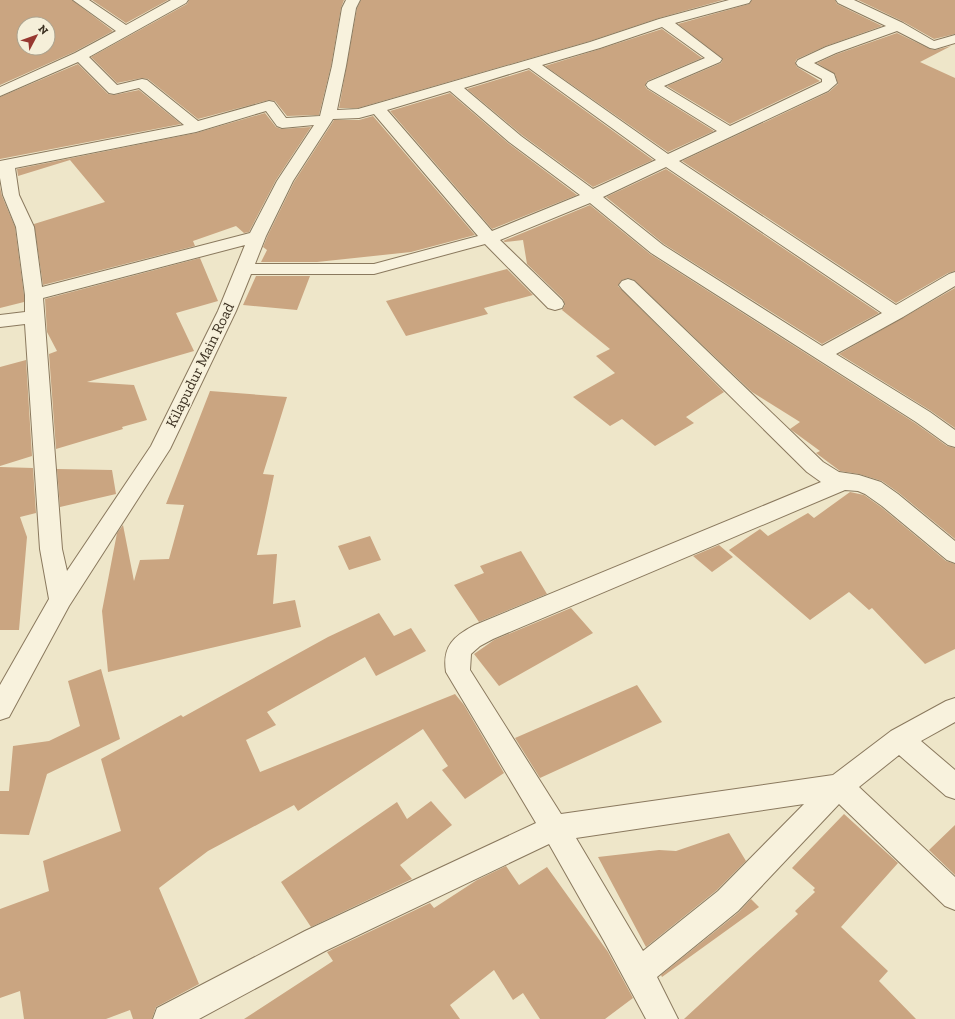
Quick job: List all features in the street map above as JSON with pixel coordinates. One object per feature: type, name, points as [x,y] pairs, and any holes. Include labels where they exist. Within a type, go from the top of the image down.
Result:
[{"type":"street","points":[[80,0],[125,31]]},
{"type":"street","points":[[0,92],[80,56],[181,0]]},
{"type":"street","name":"Kilapudur Main Road","points":[[0,709],[61,599],[160,449],[227,311],[257,236],[285,181],[326,117],[353,0]]},
{"type":"street","points":[[61,599],[51,549],[35,328],[34,295],[25,227],[11,195],[3,165],[196,127],[269,105],[282,123],[359,113],[595,45],[664,22],[744,0]]},
{"type":"street","points":[[843,0],[898,26],[930,44],[935,45],[955,39]]},
{"type":"street","points":[[664,22],[715,59],[653,85],[729,132]]},
{"type":"street","points":[[244,270],[374,269],[489,238],[592,196],[823,88],[830,83],[829,77],[802,63],[831,50],[898,26]]},
{"type":"street","points":[[80,56],[114,90],[142,83],[196,127]]},
{"type":"street","points":[[531,63],[666,161],[896,313]]},
{"type":"street","points":[[453,86],[515,139],[592,196],[657,249],[821,354],[923,417],[955,440]]},
{"type":"street","points":[[377,108],[489,238],[555,304]]},
{"type":"street","points":[[34,295],[257,236]]},
{"type":"street","points":[[821,354],[896,313],[955,278]]},
{"type":"street","points":[[628,285],[815,467],[831,478],[843,482],[859,483],[873,488],[890,500],[955,554]]},
{"type":"street","points":[[0,321],[35,317]]},
{"type":"street","points":[[663,1019],[639,973],[554,828],[458,672],[456,661],[458,651],[469,640],[484,632],[843,482]]},
{"type":"street","points":[[639,973],[728,901],[839,786],[900,739],[955,709]]},
{"type":"street","points":[[900,739],[955,787]]},
{"type":"street","points":[[168,1019],[315,941],[554,828],[839,786]]},
{"type":"street","points":[[839,786],[955,896]]},
{"type":"building","points":[[0,0],[72,0],[113,31],[74,52],[0,85]]},
{"type":"building","points":[[92,0],[168,0],[126,23]]},
{"type":"building","points":[[189,0],[344,0],[341,8],[331,66],[319,115],[287,116],[275,101],[269,100],[198,119],[148,79],[142,78],[117,83],[91,57],[187,4]]},
{"type":"building","points":[[361,0],[723,0],[659,18],[590,41],[358,108],[339,108],[357,8]]},
{"type":"building","points":[[752,0],[835,0],[837,4],[882,26],[826,46],[797,59],[795,62],[797,67],[820,81],[730,124],[667,86],[721,63],[723,59],[678,24],[749,4]]},
{"type":"building","points":[[858,0],[955,0],[955,34],[934,39],[904,22]]},
{"type":"building","points":[[662,29],[702,58],[647,81],[645,86],[647,89],[714,131],[668,152],[545,66]]},
{"type":"building","points":[[897,33],[930,49],[935,50],[951,46],[920,62],[955,78],[955,271],[948,273],[896,303],[682,161],[829,92],[838,84],[835,74],[817,63],[837,54]]},
{"type":"building","points":[[78,64],[108,94],[114,95],[139,90],[181,124],[0,159],[0,97]]},
{"type":"building","points":[[529,70],[653,160],[593,187],[522,135],[467,89]]},
{"type":"building","points":[[450,93],[508,143],[577,195],[492,229],[390,111]]},
{"type":"building","points":[[265,113],[276,127],[281,129],[311,127],[276,180],[249,232],[244,233],[236,226],[193,241],[195,246],[43,285],[34,224],[105,202],[70,160],[18,176],[17,169],[196,133]]},
{"type":"building","points":[[373,116],[475,235],[411,252],[317,262],[261,262],[267,250],[263,247],[267,237],[294,182],[334,120],[359,120]]},
{"type":"building","points":[[666,169],[879,313],[822,344],[664,244],[606,197]]},
{"type":"building","points":[[0,187],[2,196],[15,227],[24,302],[0,308]]},
{"type":"building","points":[[590,205],[650,254],[915,423],[947,446],[955,448],[955,539],[882,481],[859,474],[840,471],[816,453],[820,451],[790,429],[800,422],[752,392],[634,280],[628,278],[622,280],[618,286],[724,392],[686,417],[694,423],[655,446],[622,419],[610,426],[573,397],[615,373],[596,356],[610,349],[562,310],[565,305],[563,299],[527,264],[523,240],[503,241]]},
{"type":"building","points":[[200,258],[218,301],[176,313],[194,351],[87,382],[134,385],[147,420],[122,427],[123,429],[56,449],[49,354],[57,351],[47,332],[45,299]]},
{"type":"building","points":[[507,269],[533,295],[484,308],[488,314],[406,336],[386,301]]},
{"type":"building","points":[[256,276],[310,276],[297,310],[243,305]]},
{"type":"building","points":[[955,288],[955,428],[931,411],[839,354]]},
{"type":"building","points":[[26,360],[32,456],[0,466],[0,367]]},
{"type":"building","points":[[210,391],[287,397],[263,474],[274,475],[257,555],[277,554],[273,604],[295,600],[301,627],[108,672],[102,611],[117,533],[123,525],[134,581],[140,560],[169,559],[184,505],[166,504]]},
{"type":"building","points":[[0,467],[33,468],[36,513],[20,517],[27,537],[19,630],[0,630]]},
{"type":"building","points":[[57,469],[112,470],[116,494],[60,507]]},
{"type":"building","points":[[850,492],[864,495],[881,507],[946,561],[955,564],[955,649],[925,664],[872,608],[869,610],[849,592],[810,620],[729,550],[760,529],[768,536],[808,513],[814,518]]},
{"type":"building","points":[[370,536],[381,560],[349,570],[338,546]]},
{"type":"building","points":[[719,545],[733,557],[712,572],[693,556]]},
{"type":"building","points":[[521,551],[547,594],[479,622],[454,585],[484,573],[480,566]]},
{"type":"building","points":[[571,608],[593,633],[499,686],[474,654],[494,640]]},
{"type":"building","points":[[379,613],[394,636],[411,628],[426,651],[376,676],[365,657],[267,712],[276,725],[246,740],[260,772],[455,694],[464,705],[504,773],[465,799],[442,770],[448,766],[423,729],[298,811],[294,805],[208,851],[159,888],[199,984],[156,1007],[152,1019],[133,1019],[130,1010],[106,1019],[24,1019],[20,991],[0,998],[0,909],[49,891],[43,861],[121,831],[101,759],[181,715],[183,717],[328,637]]},
{"type":"building","points":[[101,669],[120,739],[47,774],[29,835],[0,834],[0,791],[9,791],[13,746],[49,741],[80,726],[68,681]]},
{"type":"building","points":[[637,685],[662,722],[540,778],[515,738]]},
{"type":"building","points":[[431,801],[452,825],[400,865],[412,879],[311,927],[281,882],[397,802],[407,819]]},
{"type":"building","points":[[844,814],[898,863],[841,927],[888,971],[879,981],[916,1019],[684,1019],[798,914],[795,911],[815,892],[813,890],[815,888],[792,868]]},
{"type":"building","points":[[955,825],[955,875],[929,850]]},
{"type":"building","points":[[729,833],[746,861],[717,890],[646,947],[598,857],[659,850],[676,851]]},
{"type":"building","points":[[506,866],[519,885],[547,867],[608,952],[633,998],[605,1019],[540,1019],[523,993],[513,1000],[494,970],[450,1005],[460,1019],[244,1019],[333,961],[327,952],[430,903],[434,908],[477,880]]},
{"type":"building","points":[[751,899],[759,907],[662,977],[661,975],[739,912]]}]
